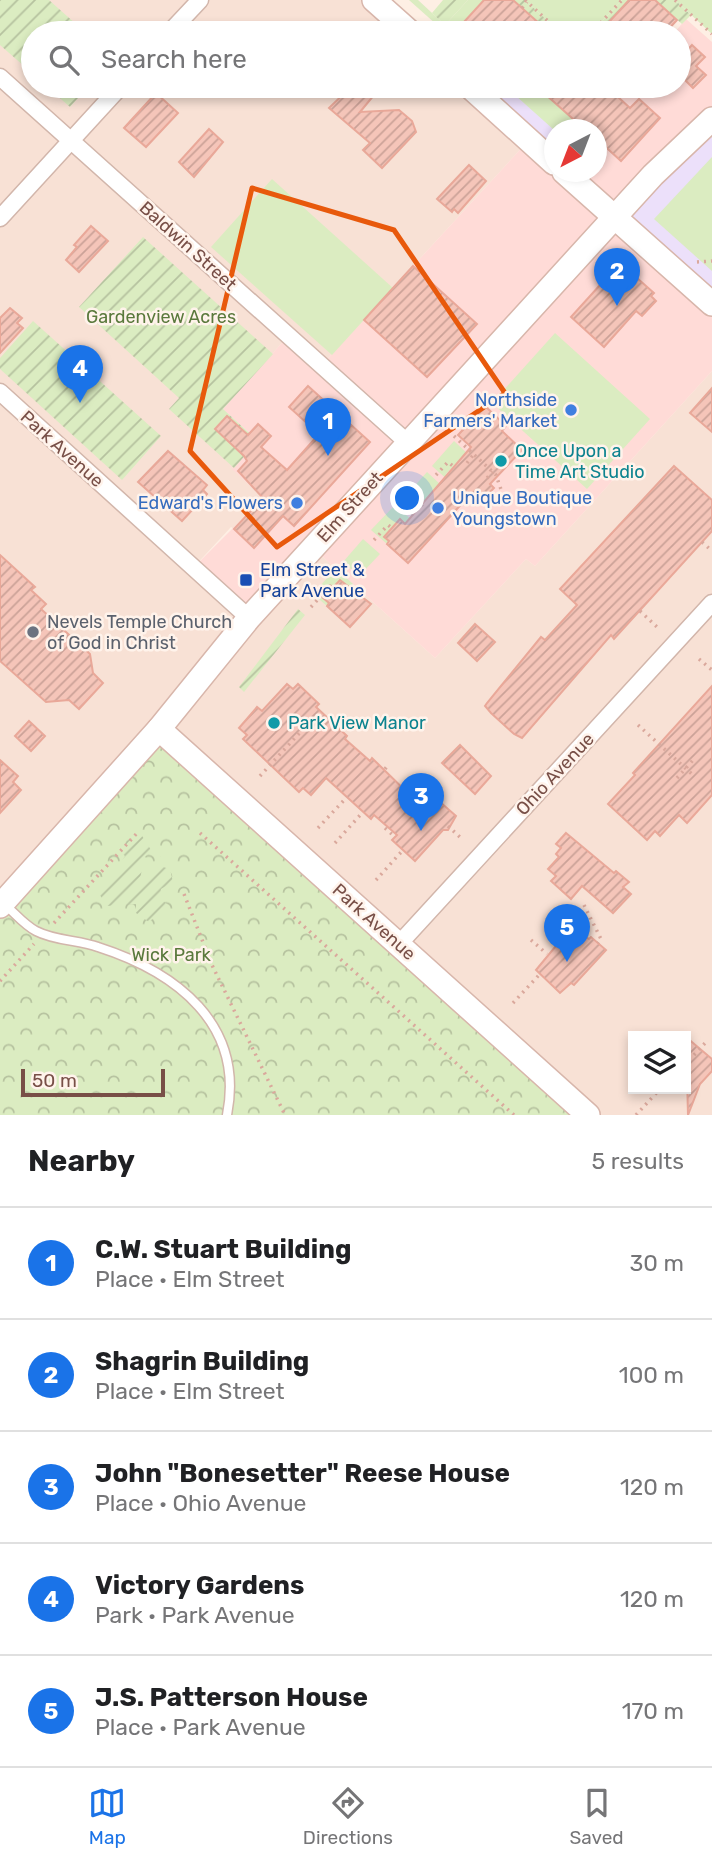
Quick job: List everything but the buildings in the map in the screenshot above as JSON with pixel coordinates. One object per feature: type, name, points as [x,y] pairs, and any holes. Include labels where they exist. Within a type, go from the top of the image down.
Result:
[{"type":"street","points":[[180,21],[200,0]]},
{"type":"street","points":[[374,0],[398,21]]},
{"type":"street","name":"Baldwin Street","points":[[0,77],[21,96]]},
{"type":"street","name":"Baldwin Street","points":[[23,98],[408,443]]},
{"type":"street","points":[[0,218],[110,98]]},
{"type":"street","points":[[482,98],[544,153]]},
{"type":"street","name":"Elm Street","points":[[1,903],[159,729],[249,618],[615,217],[693,135],[712,120]]},
{"type":"street","points":[[575,182],[712,304]]},
{"type":"street","name":"Park Avenue","points":[[0,392],[249,618]]},
{"type":"street","name":"Ohio Avenue","points":[[399,944],[712,603]]},
{"type":"street","name":"Park Avenue","points":[[159,729],[588,1115]]},
{"type":"lane","points":[[1,903],[43,934],[96,946],[133,959],[179,986],[212,1023],[224,1045],[232,1085],[227,1115]]},
{"type":"path","points":[[602,21],[622,0]]},
{"type":"path","points":[[675,0],[712,34]]},
{"type":"path","points":[[522,8],[526,1],[548,21]]},
{"type":"path","points":[[609,14],[613,18]]},
{"type":"path","points":[[454,436],[493,472],[505,501]]},
{"type":"path","points":[[467,463],[474,454]]},
{"type":"path","points":[[436,475],[448,462],[453,467]]},
{"type":"path","points":[[487,478],[493,472]]},
{"type":"path","points":[[411,515],[425,502]]},
{"type":"path","points":[[374,540],[388,525],[392,528]]},
{"type":"path","points":[[702,542],[712,551]]},
{"type":"path","points":[[310,607],[330,586],[332,588]]},
{"type":"path","points":[[640,611],[657,627]]},
{"type":"path","points":[[699,659],[712,670]]},
{"type":"path","points":[[260,776],[316,715]]},
{"type":"path","points":[[638,725],[694,776]]},
{"type":"path","points":[[677,778],[694,758]]},
{"type":"path","points":[[318,828],[347,797]]},
{"type":"path","points":[[335,843],[363,812]]},
{"type":"path","points":[[448,826],[463,839]]},
{"type":"path","points":[[385,828],[395,837]]},
{"type":"path","points":[[0,981],[139,831]]},
{"type":"path","points":[[200,833],[514,1115]]},
{"type":"path","points":[[376,880],[403,850]]},
{"type":"path","points":[[184,894],[223,989],[285,1115]]},
{"type":"path","points":[[584,905],[601,939],[598,943]]},
{"type":"path","points":[[531,940],[547,954]]},
{"type":"path","points":[[513,1003],[540,974]]},
{"type":"path","points":[[694,1055],[706,1041]]},
{"type":"path","points":[[636,1115],[655,1094]]},
{"type":"highlighted area","points":[[252,188],[394,230],[505,393],[277,547],[190,451]]},
{"type":"shaded area","points":[[0,0],[374,0],[398,21],[21,21],[21,98],[482,98],[529,140],[322,365],[288,336],[223,409],[258,441],[233,469],[263,498],[234,529],[231,527],[193,568],[313,548],[435,658],[526,559],[535,566],[712,371],[712,1115],[588,1115],[0,906]]},
{"type":"shaded area","points":[[691,23],[712,42],[712,371],[535,566],[526,559],[435,658],[313,548],[249,618],[193,568],[263,498],[232,469],[258,441],[223,409],[288,336],[322,365],[529,140],[544,159],[544,182],[607,182],[607,119],[596,119],[615,98],[691,98]]},
{"type":"shaded area","points":[[482,98],[615,98],[596,119],[544,119],[544,154]]},
{"type":"shaded area","points":[[712,119],[712,304],[615,217]]},
{"type":"green space","points":[[0,0],[49,0],[73,21],[21,21],[21,63],[0,45]]},
{"type":"green space","points":[[409,0],[418,0],[441,21],[433,21]]},
{"type":"green space","points":[[443,0],[468,0],[449,21],[441,21],[432,13]]},
{"type":"green space","points":[[468,0],[484,0],[465,21],[449,21]]},
{"type":"green space","points":[[513,0],[525,0],[548,21],[537,21]]},
{"type":"green space","points":[[525,0],[622,0],[602,21],[548,21]]},
{"type":"green space","points":[[622,0],[629,0],[610,21],[602,21]]},
{"type":"green space","points":[[655,0],[675,0],[691,15],[685,21],[679,21]]},
{"type":"green space","points":[[675,0],[712,0],[712,34]]},
{"type":"green space","points":[[60,98],[78,98],[70,107]]},
{"type":"green space","points":[[518,98],[615,98],[596,119],[544,121]]},
{"type":"green space","points":[[712,157],[712,271],[654,219]]},
{"type":"green space","points":[[272,179],[393,288],[332,355],[211,247]]},
{"type":"green space","name":"Gardenview Acres","points":[[143,237],[273,354],[223,409],[258,441],[234,468],[169,409],[179,398],[79,307]]},
{"type":"green space","points":[[33,321],[161,436],[122,480],[0,369],[0,358]]},
{"type":"green space","points":[[555,333],[650,419],[587,489],[492,403]]},
{"type":"green space","points":[[454,441],[488,473],[477,473],[461,458],[446,474],[451,479],[449,481],[432,466]]},
{"type":"green space","points":[[427,472],[441,485],[423,515],[404,498]]},
{"type":"green space","points":[[395,505],[415,523],[410,528],[400,519],[384,536],[389,541],[387,544],[371,530]]},
{"type":"green space","points":[[363,539],[380,554],[359,576],[343,562]]},
{"type":"green space","points":[[336,568],[353,584],[349,588],[340,580],[324,598],[329,603],[327,606],[313,594]]},
{"type":"green space","points":[[298,609],[305,615],[244,692],[239,687]]},
{"type":"green space","name":"Wick Park","points":[[159,729],[588,1115],[0,1115],[0,906]]},
{"type":"green space","points":[[139,831],[151,850],[145,857],[149,860],[142,869],[140,879],[149,878],[161,856],[166,858],[163,867],[170,869],[173,882],[161,889],[160,898],[168,905],[149,922],[136,913],[136,904],[106,906],[100,895],[125,856],[120,851]]},
{"type":"place","name":"Shagrin Building","points":[[617,306]]},
{"type":"place","name":"Victory Gardens","points":[[80,403]]},
{"type":"place","name":"Northside Farmers' Market","points":[[571,410]]},
{"type":"place","name":"C.W. Stuart Building","points":[[328,456]]},
{"type":"place","name":"Once Upon a Time Art Studio","points":[[501,461]]},
{"type":"place","name":"Edward's Flowers","points":[[297,503]]},
{"type":"place","name":"Unique Boutique Youngstown","points":[[438,508]]},
{"type":"place","name":"Elm Street & Park Avenue","points":[[246,580]]},
{"type":"place","name":"Nevels Temple Church of God in Christ","points":[[33,632]]},
{"type":"place","name":"Park View Manor","points":[[274,723]]},
{"type":"place","name":"John \"Bonesetter\" Reese House","points":[[421,831]]},
{"type":"place","name":"J.S. Patterson House","points":[[567,962]]}]
